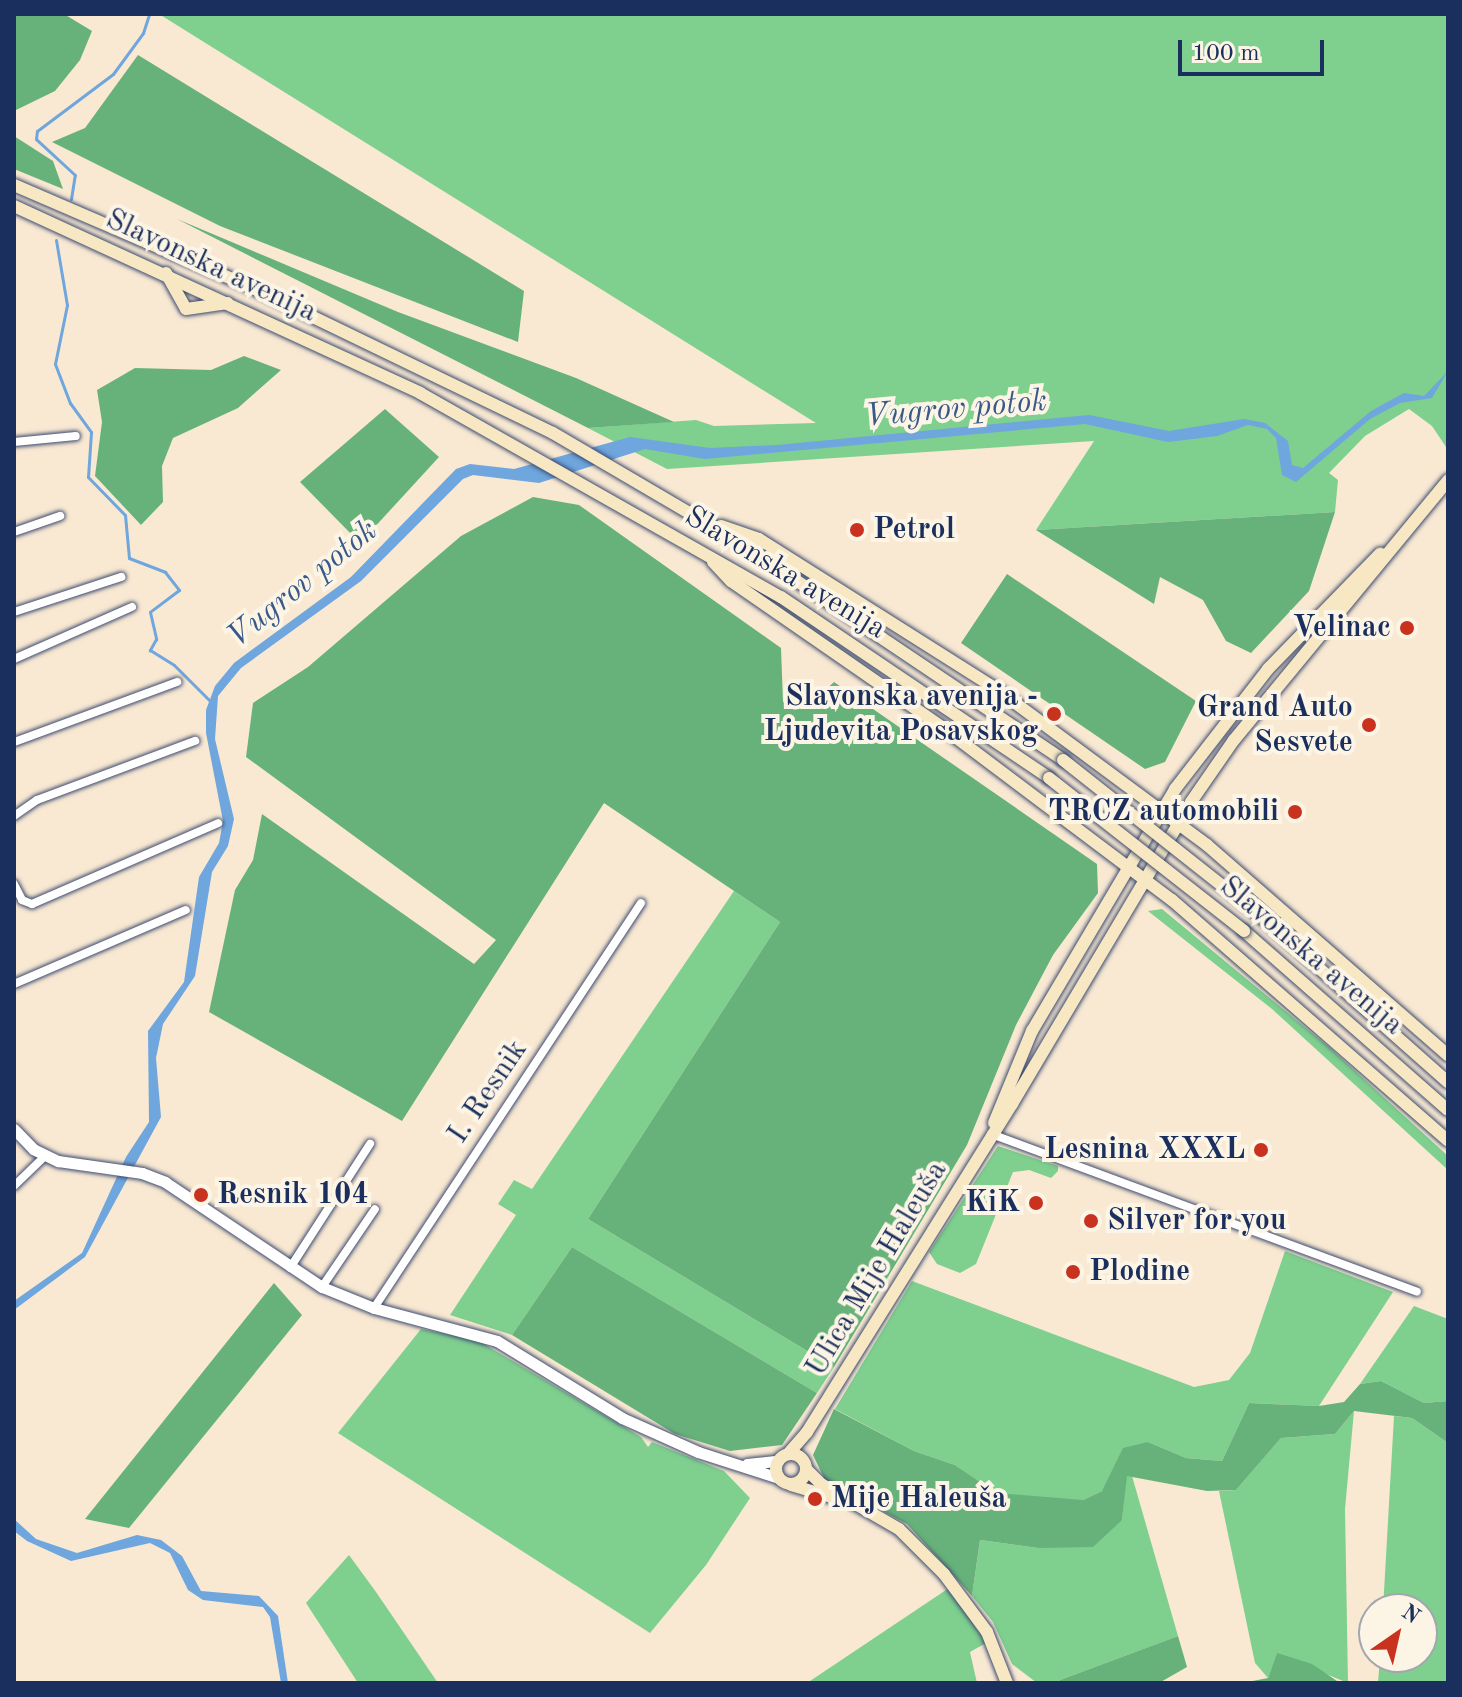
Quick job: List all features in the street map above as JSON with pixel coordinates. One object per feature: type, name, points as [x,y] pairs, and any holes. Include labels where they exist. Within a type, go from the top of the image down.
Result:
[{"type":"main road","name":"Slavonska avenija","points":[[14,185],[251,287],[553,433],[710,524],[1063,760],[1259,915],[1448,1082]]},
{"type":"main road","name":"Slavonska avenija","points":[[14,206],[231,302],[420,393],[702,551],[895,671],[1049,778],[1244,931],[1448,1110]]},
{"type":"main road","points":[[166,273],[186,309],[231,302]]},
{"type":"main road","points":[[1400,537],[1448,480]]},
{"type":"main road","points":[[710,524],[759,539],[878,611],[999,691],[1179,823],[1448,1055]]},
{"type":"main road","name":"Ulica Mije Haleuša","points":[[991,1133],[1025,1044],[1161,811],[1268,669],[1368,563],[1400,537]]},
{"type":"main road","name":"Ulica Mije Haleuša","points":[[783,1458],[807,1432],[1179,823],[1234,740],[1400,537]]},
{"type":"main road","points":[[702,551],[731,581],[946,730],[1146,879],[1238,954],[1448,1141]]},
{"type":"main road","name":"Ulica Mije Haleuša","points":[[805,1466],[807,1432]]},
{"type":"main road","points":[[785,1481],[783,1458],[805,1466],[821,1484],[899,1529],[944,1574],[987,1632],[1007,1683]]},
{"type":"main road","points":[[785,1481],[800,1481],[805,1466]]},
{"type":"main road","points":[[785,1481],[853,1503]]},
{"type":"street","points":[[14,442],[76,436]]},
{"type":"street","points":[[14,532],[60,516]]},
{"type":"street","points":[[14,612],[121,577]]},
{"type":"street","points":[[14,659],[132,607]]},
{"type":"street","points":[[14,742],[177,682]]},
{"type":"street","points":[[14,816],[37,800],[195,741]]},
{"type":"street","points":[[14,884],[22,900],[32,904],[218,823]]},
{"type":"street","name":"I. Resnik","points":[[374,1308],[641,903]]},
{"type":"street","points":[[14,984],[186,910]]},
{"type":"street","points":[[14,1129],[45,1156],[142,1173],[185,1194],[322,1287],[374,1308],[497,1341],[622,1418],[724,1461],[785,1481]]},
{"type":"street","points":[[991,1133],[1417,1292]]},
{"type":"street","points":[[290,1268],[370,1144]]},
{"type":"street","points":[[14,1186],[45,1156]]},
{"type":"street","points":[[322,1287],[375,1209]]},
{"type":"street","points":[[724,1461],[783,1458]]},
{"type":"green space","points":[[14,14],[64,14],[92,31],[80,60],[55,91],[14,111]]},
{"type":"green space","points":[[159,14],[1448,14],[1448,450],[1432,426],[1409,409],[1365,436],[1329,473],[1338,480],[1335,512],[1036,530],[1094,441],[667,469],[588,428],[696,420],[714,426],[816,423]]},
{"type":"green space","points":[[138,55],[524,291],[518,342],[220,226],[52,142],[85,128]]},
{"type":"green space","points":[[14,136],[53,161],[63,189],[14,169]]},
{"type":"green space","points":[[177,219],[398,312],[576,378],[674,422],[588,428]]},
{"type":"green space","points":[[244,356],[281,370],[238,408],[173,438],[162,466],[163,502],[141,525],[95,476],[102,422],[97,390],[135,368],[211,370]]},
{"type":"green space","points":[[385,409],[439,457],[360,543],[300,482]]},
{"type":"green space","points":[[533,497],[579,505],[781,648],[783,702],[809,705],[834,682],[1097,864],[1098,893],[1053,955],[1016,1025],[967,1145],[834,1367],[588,1219],[780,922],[604,803],[402,1121],[209,1012],[235,890],[253,860],[262,814],[474,964],[496,940],[246,757],[253,703],[308,667],[461,536]]},
{"type":"green space","points":[[1335,512],[1309,591],[1251,653],[1226,641],[1203,600],[1160,577],[1154,604],[1036,530]]},
{"type":"green space","points":[[1007,574],[1196,701],[1165,762],[1145,769],[961,643]]},
{"type":"green space","points":[[734,891],[780,922],[588,1219],[834,1367],[817,1393],[572,1247],[512,1335],[450,1315],[516,1215],[498,1204],[514,1180],[532,1189]]},
{"type":"green space","points":[[1162,909],[1330,1048],[1448,1156],[1448,1170],[1272,1009],[1148,911]]},
{"type":"green space","points":[[998,1146],[1058,1166],[1058,1171],[1051,1178],[1029,1170],[1013,1172],[976,1264],[960,1273],[937,1264],[929,1252]]},
{"type":"green space","points":[[572,1247],[817,1393],[782,1445],[730,1451],[675,1434],[512,1335]]},
{"type":"green space","points":[[1285,1251],[1393,1292],[1319,1406],[1249,1403],[1222,1461],[1186,1458],[1148,1442],[1102,1491],[1083,1500],[1036,1500],[995,1493],[955,1465],[914,1451],[835,1409],[912,1281],[1194,1387],[1229,1380],[1250,1353]]},
{"type":"green space","points":[[274,1283],[302,1315],[129,1528],[85,1519]]},
{"type":"green space","points":[[1414,1306],[1448,1319],[1448,1401],[1424,1403],[1381,1381],[1360,1384]]},
{"type":"green space","points":[[421,1329],[477,1340],[641,1437],[648,1447],[652,1442],[724,1471],[750,1498],[706,1565],[650,1633],[338,1433]]},
{"type":"green space","points":[[1381,1381],[1424,1403],[1448,1401],[1448,1443],[1412,1418],[1354,1411],[1335,1434],[1281,1438],[1236,1490],[1207,1491],[1127,1476],[1122,1520],[1093,1547],[1038,1548],[980,1540],[972,1596],[907,1524],[825,1480],[813,1455],[834,1409],[914,1451],[955,1465],[996,1493],[1083,1500],[1102,1491],[1123,1448],[1148,1442],[1186,1458],[1222,1461],[1249,1403],[1319,1406],[1344,1402],[1360,1384]]},
{"type":"green space","points":[[1354,1411],[1345,1509],[1348,1683],[1277,1654],[1268,1678],[1255,1663],[1219,1491],[1236,1490],[1281,1438],[1335,1434]]},
{"type":"green space","points":[[1394,1416],[1412,1418],[1448,1443],[1448,1683],[1378,1683],[1379,1673],[1438,1673],[1438,1593],[1384,1593]]},
{"type":"green space","points":[[1126,1476],[1132,1476],[1178,1636],[1052,1683],[1037,1683],[1012,1664],[993,1622],[972,1596],[980,1540],[1038,1548],[1122,1520]]},
{"type":"green space","points":[[349,1555],[438,1683],[358,1683],[306,1603]]},
{"type":"green space","points":[[949,1588],[986,1643],[970,1652],[977,1683],[807,1683]]},
{"type":"green space","points":[[1178,1636],[1187,1667],[1159,1683],[1052,1683]]},
{"type":"green space","points":[[1277,1653],[1312,1664],[1340,1683],[1242,1683],[1268,1678]]},
{"type":"water","points":[[1448,371],[1432,398],[1400,403],[1370,419],[1296,482],[1282,475],[1276,438],[1267,429],[1248,425],[1217,436],[1168,442],[1085,424],[705,459],[645,449],[539,483],[473,475],[463,479],[361,581],[241,668],[218,696],[215,739],[234,819],[228,846],[212,872],[195,976],[163,1024],[156,1058],[161,1117],[85,1257],[14,1310],[14,1301],[82,1253],[126,1157],[149,1122],[148,1031],[184,982],[199,877],[219,843],[223,821],[206,733],[206,710],[215,686],[234,663],[351,577],[456,469],[470,464],[514,469],[630,437],[710,448],[777,445],[1089,415],[1169,431],[1244,419],[1265,423],[1288,441],[1292,465],[1303,468],[1371,411],[1404,393],[1424,396]]},
{"type":"water","points":[[14,1519],[36,1539],[77,1553],[137,1535],[161,1540],[182,1556],[201,1591],[259,1596],[278,1616],[288,1683],[281,1683],[270,1617],[263,1607],[203,1600],[188,1590],[170,1553],[150,1543],[71,1561],[27,1541],[14,1531]]},
{"type":"waterway","points":[[71,199],[75,175],[36,139],[37,131],[113,74],[143,33],[149,14]]},
{"type":"waterway","points":[[56,240],[67,305],[55,364],[70,403],[91,432],[88,477],[125,515],[129,558],[165,572],[179,590],[150,612],[156,639],[150,650],[174,665],[210,701]]},
{"type":"place","name":"Petrol","points":[[857,530]]},
{"type":"place","name":"Velinac","points":[[1407,628]]},
{"type":"place","name":"Slavonska avenija - Ljudevita Posavskog","points":[[1054,714]]},
{"type":"place","name":"Grand Auto Sesvete","points":[[1369,725]]},
{"type":"place","name":"TRCZ automobili","points":[[1295,812]]},
{"type":"place","name":"Lesnina XXXL","points":[[1261,1150]]},
{"type":"place","name":"Resnik 104","points":[[201,1195]]},
{"type":"place","name":"KiK","points":[[1036,1203]]},
{"type":"place","name":"Silver for you","points":[[1091,1221]]},
{"type":"place","name":"Plodine","points":[[1073,1272]]},
{"type":"place","name":"Mije Haleuša","points":[[815,1499]]},
{"type":"water label","name":"Vugrov potok","points":[[956,410]]},
{"type":"water label","name":"Vugrov potok","points":[[303,585]]}]
